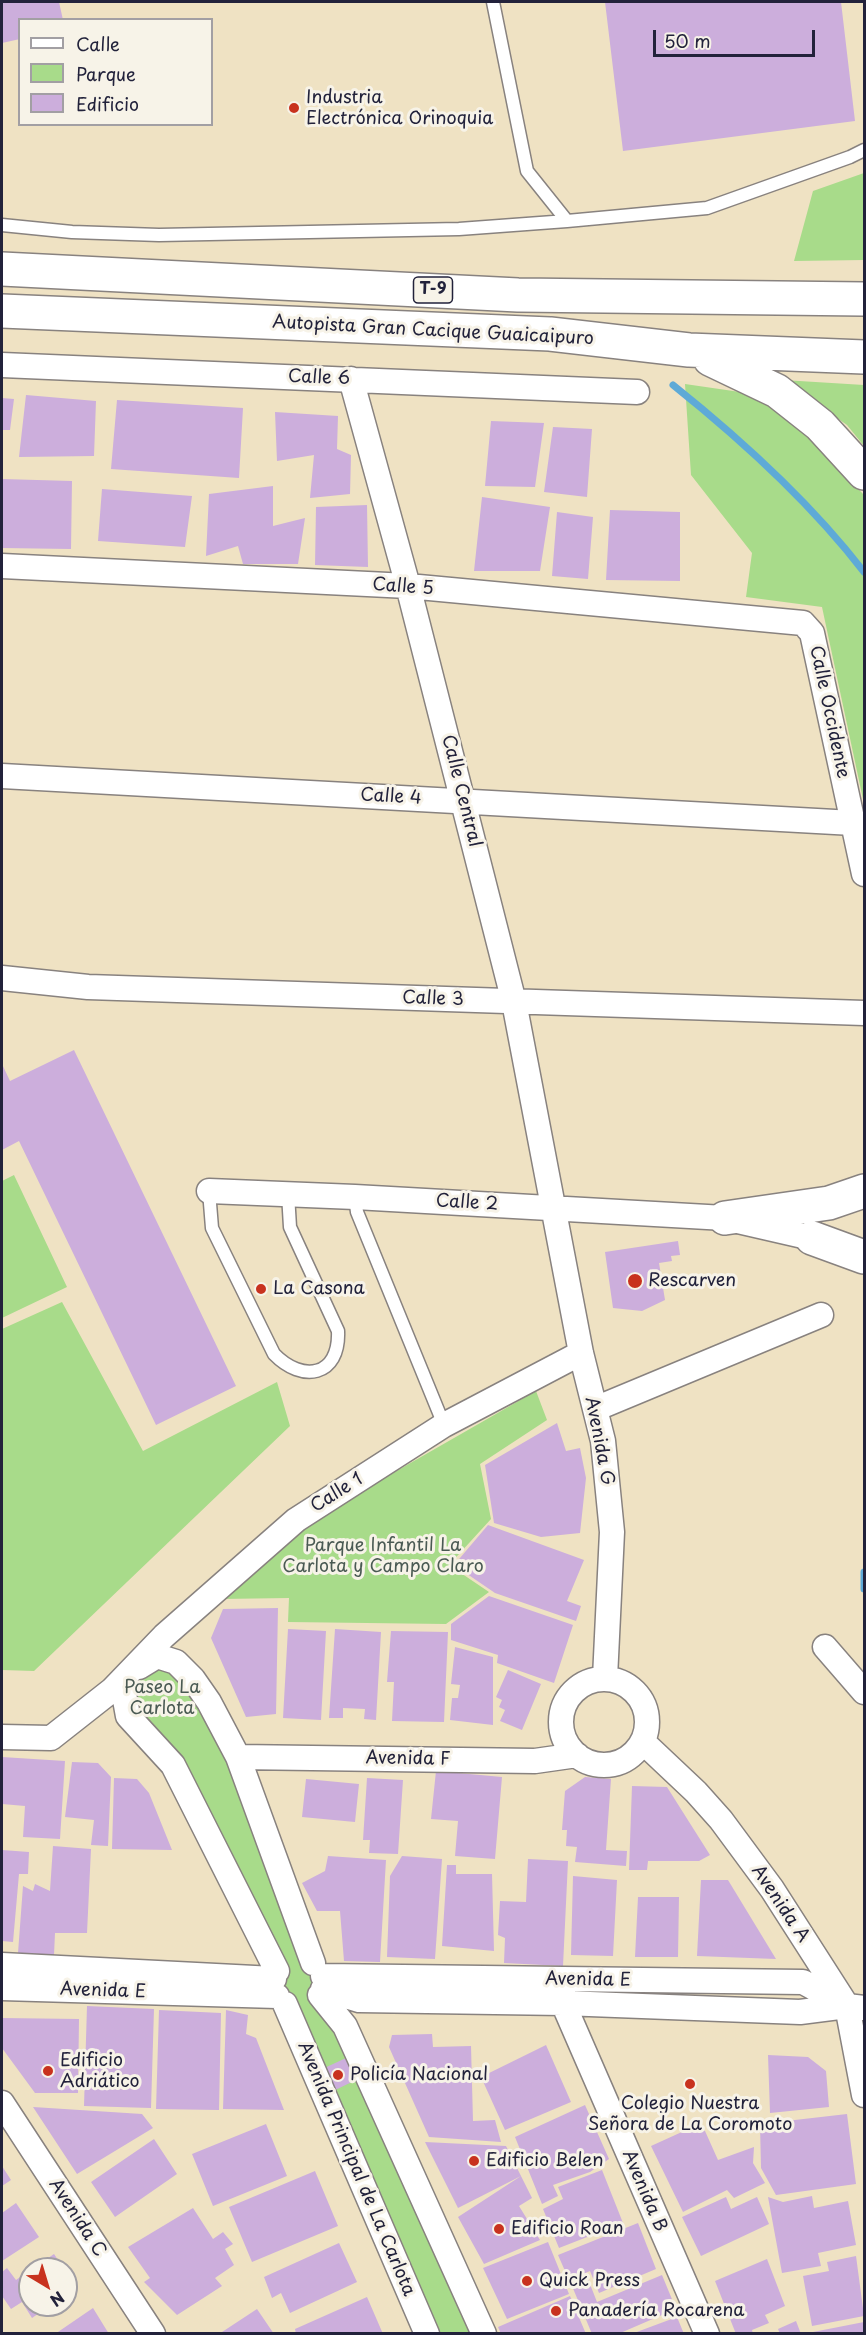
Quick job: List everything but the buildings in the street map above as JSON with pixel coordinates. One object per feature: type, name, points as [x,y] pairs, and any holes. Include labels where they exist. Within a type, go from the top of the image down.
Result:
[{"type":"main road","name":"T-9","points":[[2,269],[518,295],[864,299]]},
{"type":"main road","name":"Autopista Gran Cacique Guaicaipuro","points":[[2,311],[550,334],[688,350],[864,357]]},
{"type":"main road","points":[[688,350],[777,391],[820,425],[864,473]]},
{"type":"main road","points":[[725,1218],[829,1203],[864,1191]]},
{"type":"main road","points":[[812,1238],[864,1234]]},
{"type":"main road","points":[[812,1238],[864,1257]]},
{"type":"street","name":"Calle 6","points":[[2,365],[637,392]]},
{"type":"street","name":"Calle Central","points":[[351,379],[408,586],[514,1002],[555,1208]]},
{"type":"street","name":"Calle 5","points":[[2,566],[408,586],[803,623]]},
{"type":"street","name":"Calle Occidente","points":[[803,623],[812,633],[864,874]]},
{"type":"street","name":"Calle 4","points":[[2,776],[853,823]]},
{"type":"street","name":"Calle 3","points":[[2,978],[88,987],[864,1013]]},
{"type":"street","name":"Calle 2","points":[[209,1191],[725,1218],[812,1238]]},
{"type":"street","name":"Avenida G","points":[[555,1208],[580,1353],[603,1441],[612,1532],[605,1678]]},
{"type":"street","points":[[595,1409],[821,1315]]},
{"type":"street","name":"Calle 1","points":[[125,1677],[164,1636],[296,1520],[444,1425],[580,1353]]},
{"type":"street","points":[[825,1647],[864,1692]]},
{"type":"street","points":[[2,1737],[51,1738],[125,1677],[157,1656],[176,1662],[201,1689],[238,1757],[320,1981],[307,2006],[296,2008],[278,1988],[291,1959],[305,1959],[320,1981],[345,2026],[484,2334]]},
{"type":"street","name":"Avenida Principal de La Carlota","points":[[125,1677],[124,1695],[128,1716],[173,1766],[278,1988],[427,2334]]},
{"type":"street","points":[[605,1678],[621,1681],[635,1691],[644,1704],[648,1723],[643,1742],[625,1760],[613,1764],[600,1765],[577,1755],[563,1733],[564,1707],[580,1686],[605,1678]]},
{"type":"street","name":"Avenida A","points":[[643,1742],[696,1792],[721,1820],[856,2007],[864,2095]]},
{"type":"street","name":"Avenida F","points":[[238,1757],[535,1761],[577,1755]]},
{"type":"street","name":"Avenida E","points":[[2,1965],[278,1988]]},
{"type":"street","name":"Avenida E","points":[[320,1981],[563,1991],[803,1982],[856,2007]]},
{"type":"street","name":"Avenida E","points":[[2,1988],[278,1988]]},
{"type":"street","name":"Avenida B","points":[[563,1991],[707,2334]]},
{"type":"street","name":"Avenida C","points":[[2,2103],[153,2334]]},
{"type":"lane","points":[[493,2],[527,171],[567,221]]},
{"type":"lane","points":[[2,225],[72,232],[159,235],[459,229],[567,221],[707,208],[850,158],[864,150]]},
{"type":"lane","points":[[209,1191],[212,1228],[274,1354],[286,1366],[306,1373],[334,1359],[338,1345],[338,1331],[290,1227],[288,1194]]},
{"type":"lane","points":[[355,1197],[357,1212],[444,1425]]},
{"type":"green space","points":[[864,173],[864,260],[794,261],[813,191]]},
{"type":"green space","points":[[783,380],[864,385],[864,446],[847,425]]},
{"type":"green space","points":[[685,384],[740,392],[786,414],[864,495],[864,804],[822,607],[746,597],[752,553],[691,475]]},
{"type":"green space","points":[[14,1175],[67,1287],[2,1318],[2,1181]]},
{"type":"green space","points":[[62,1302],[143,1451],[277,1382],[290,1426],[34,1671],[2,1670],[2,1329]]},
{"type":"green space","name":"Parque Infantil La Carlota y Campo Claro","points":[[536,1391],[547,1420],[480,1464],[491,1519],[449,1565],[489,1592],[446,1624],[288,1622],[289,1598],[220,1599],[311,1520]]},
{"type":"green space","name":"Paseo La Carlota","points":[[157,1656],[193,1679],[313,1963],[484,2333],[427,2333],[285,2004],[124,1694]]},
{"type":"waterway","points":[[673,385],[774,473],[821,521],[864,572]]},
{"type":"waterway","points":[[864,1572],[864,1589]]},
{"type":"place","name":"Industria Electrónica Orinoquia","points":[[294,108]]},
{"type":"place","name":"Rescarven","points":[[635,1281]]},
{"type":"place","name":"La Casona","points":[[261,1289]]},
{"type":"place","name":"Edificio Adriático","points":[[48,2071]]},
{"type":"place","name":"Policía Nacional","points":[[338,2075]]},
{"type":"place","name":"Colegio Nuestra Señora de La Coromoto","points":[[690,2084]]},
{"type":"place","name":"Edificio Belen","points":[[474,2161]]},
{"type":"place","name":"Edificio Roan","points":[[499,2229]]},
{"type":"place","name":"Quick Press","points":[[527,2281]]},
{"type":"place","name":"Panadería Rocarena","points":[[556,2311]]}]
